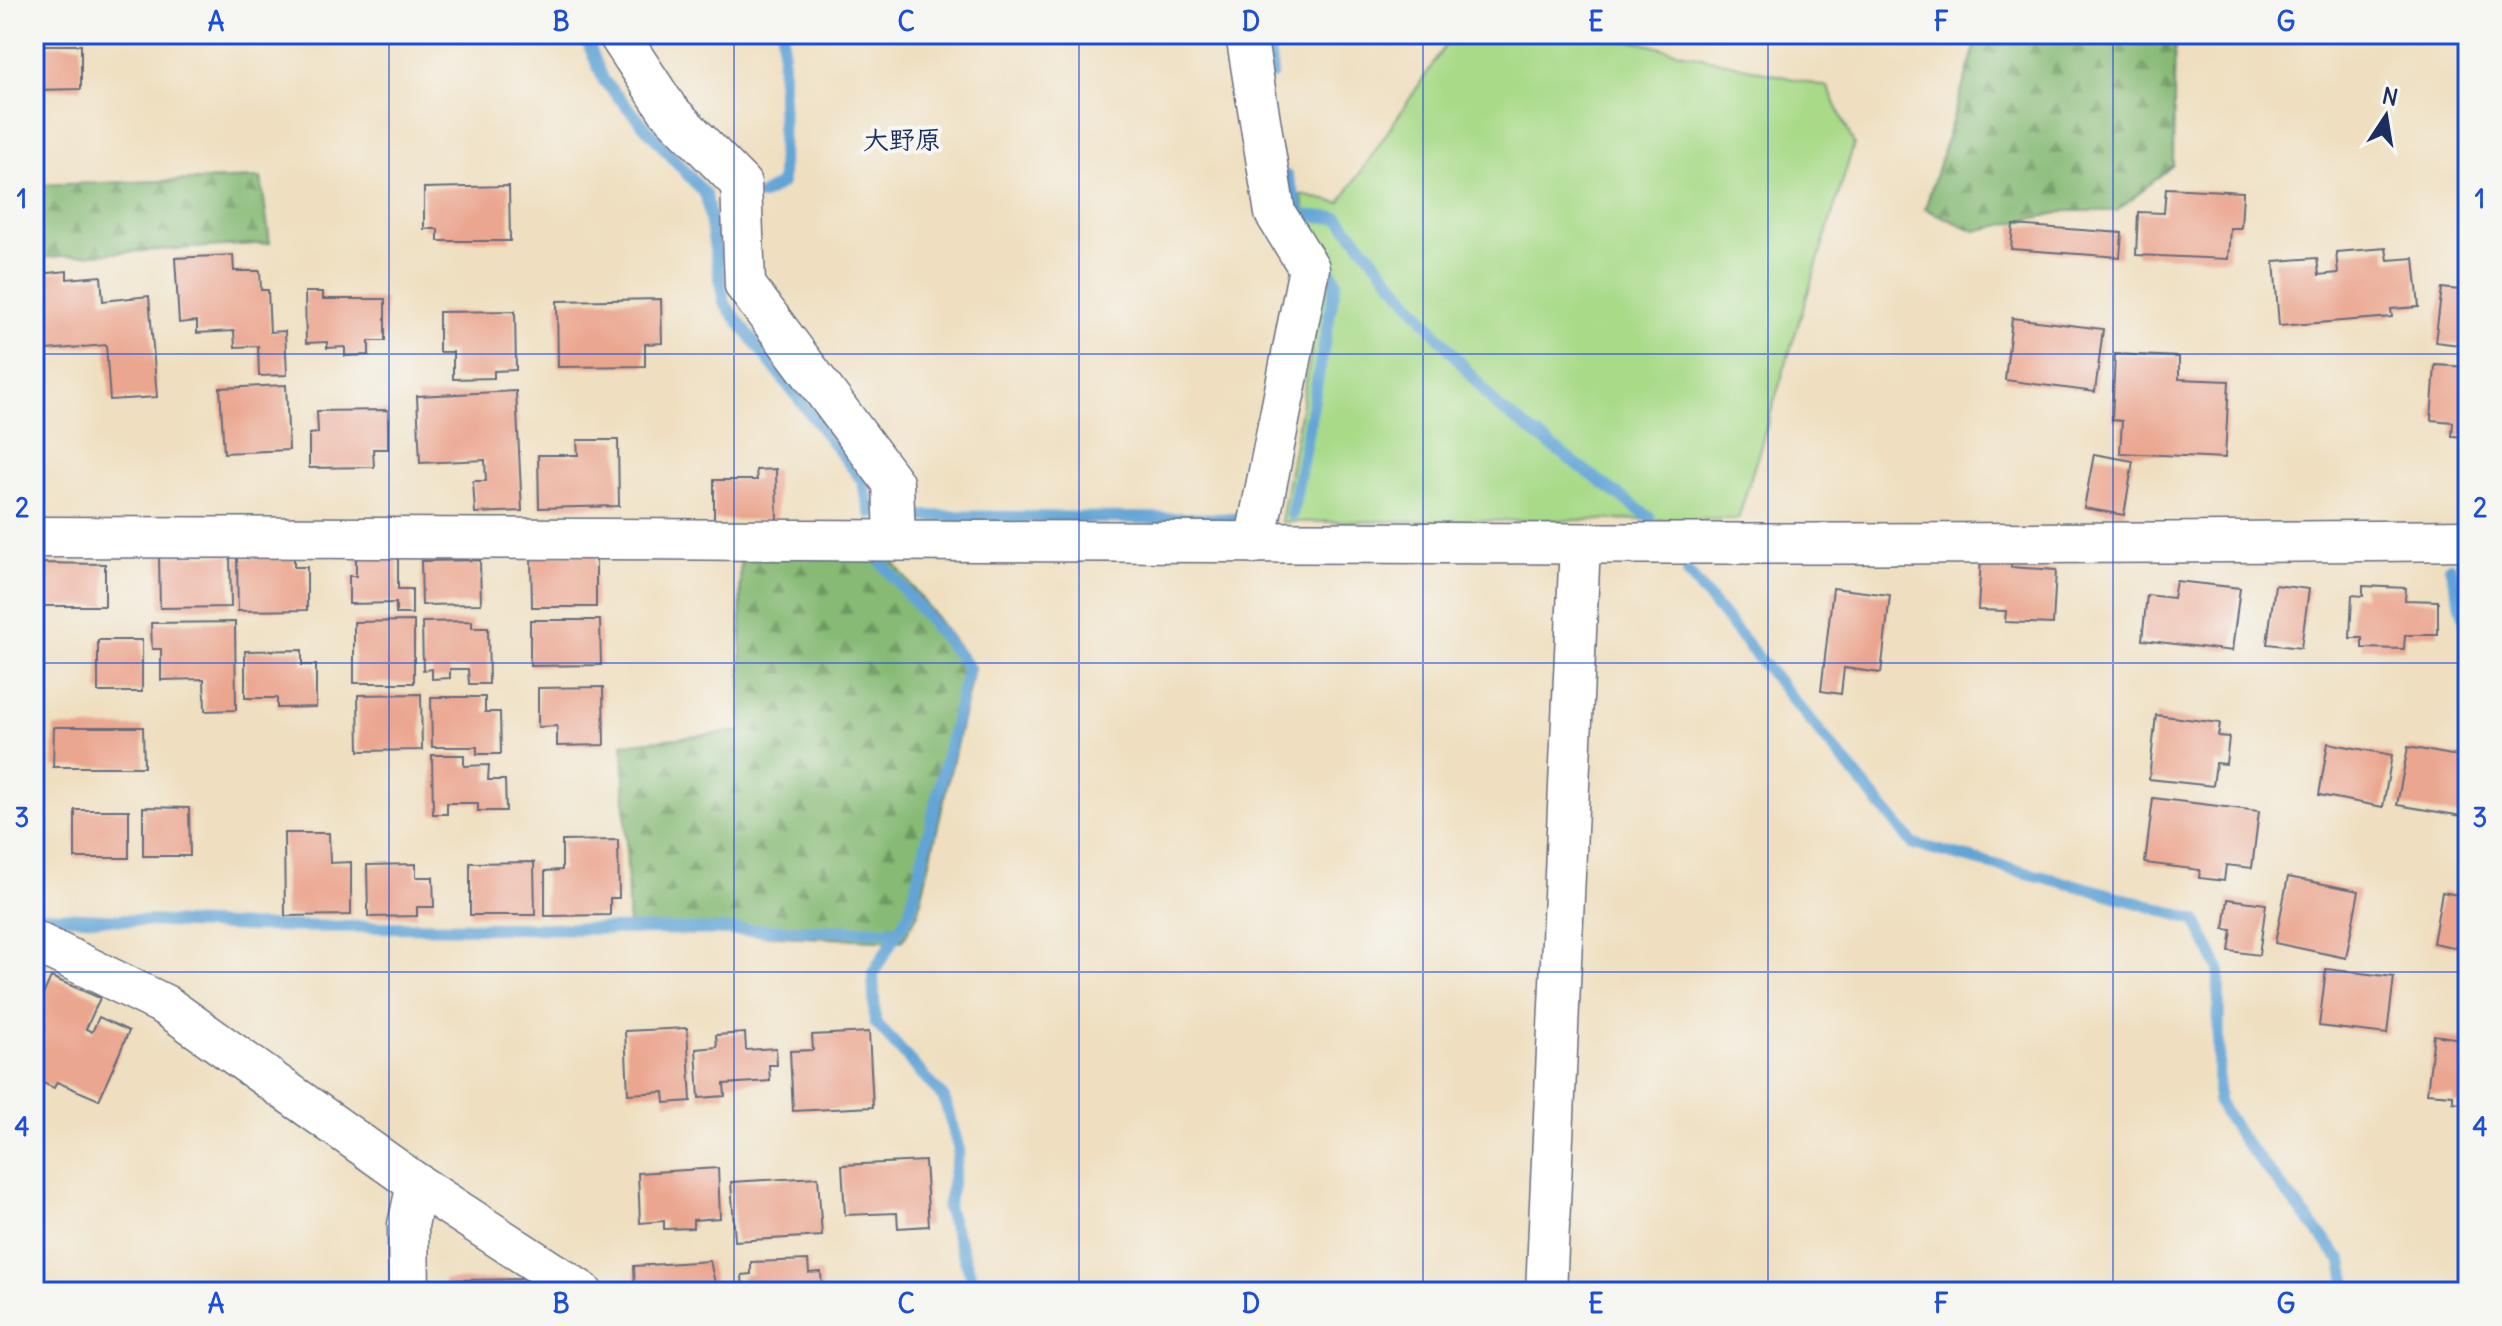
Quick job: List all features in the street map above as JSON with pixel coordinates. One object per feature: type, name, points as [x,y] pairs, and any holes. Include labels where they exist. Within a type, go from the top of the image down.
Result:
[{"type":"street","points":[[618,34],[668,110],[741,184],[745,285],[893,483],[895,539]]},
{"type":"street","points":[[1246,34],[1275,213],[1309,268],[1255,543]]},
{"type":"street","points":[[34,537],[1580,544],[2468,540]]},
{"type":"street","points":[[1546,1292],[1580,544]]},
{"type":"street","points":[[34,941],[165,1005],[417,1184],[582,1292]]},
{"type":"street","points":[[409,1292],[408,1225],[417,1184]]},
{"type":"green space","points":[[1453,34],[1603,34],[1828,87],[1854,144],[1738,519],[1281,522],[1324,279],[1301,195],[1340,203]]},
{"type":"green space","points":[[1979,34],[2175,34],[2173,165],[2117,211],[2067,211],[1975,231],[1925,209]]},
{"type":"green space","points":[[261,178],[270,243],[34,258],[34,185]]},
{"type":"green space","points":[[740,553],[888,555],[974,667],[918,914],[902,941],[629,930],[623,744],[742,731]]},
{"type":"building","points":[[34,45],[81,45],[81,89],[34,90]]},
{"type":"building","points":[[509,186],[510,241],[438,241],[438,229],[424,229],[424,188]]},
{"type":"building","points":[[2166,188],[2243,192],[2241,228],[2230,228],[2228,259],[2136,255],[2138,212],[2164,213]]},
{"type":"building","points":[[2013,225],[2122,233],[2120,257],[2011,249]]},
{"type":"building","points":[[2386,248],[2388,260],[2414,258],[2419,307],[2391,309],[2392,317],[2279,326],[2274,261],[2317,258],[2319,275],[2338,273],[2336,252]]},
{"type":"building","points":[[233,255],[234,271],[260,271],[261,290],[268,290],[270,332],[285,331],[287,375],[259,376],[258,346],[235,347],[234,331],[197,333],[197,321],[179,323],[175,258]]},
{"type":"building","points":[[67,271],[67,279],[101,276],[103,301],[149,296],[157,397],[110,400],[106,345],[34,351],[34,290],[41,290],[40,274]]},
{"type":"building","points":[[2442,288],[2468,291],[2468,346],[2435,342]]},
{"type":"building","points":[[305,292],[323,292],[323,299],[385,299],[385,341],[369,341],[369,355],[345,356],[345,347],[327,348],[327,342],[306,343]]},
{"type":"building","points":[[661,299],[662,343],[645,344],[645,366],[558,367],[557,301]]},
{"type":"building","points":[[515,311],[516,370],[494,371],[494,378],[453,379],[453,352],[439,352],[439,312]]},
{"type":"building","points":[[2012,318],[2103,329],[2095,392],[2005,380]]},
{"type":"building","points":[[2115,354],[2179,357],[2179,379],[2229,381],[2225,458],[2120,453],[2122,421],[2112,420]]},
{"type":"building","points":[[2435,365],[2468,367],[2468,437],[2452,436],[2453,422],[2431,420]]},
{"type":"building","points":[[286,385],[289,450],[224,453],[220,388]]},
{"type":"building","points":[[516,391],[522,511],[475,513],[473,481],[486,481],[485,460],[420,463],[417,396]]},
{"type":"building","points":[[388,410],[388,449],[373,449],[374,467],[309,468],[309,434],[318,433],[317,411]]},
{"type":"building","points":[[577,440],[618,440],[619,506],[539,508],[538,455],[578,455]]},
{"type":"building","points":[[2094,454],[2133,461],[2124,515],[2084,508]]},
{"type":"building","points":[[776,469],[777,520],[714,520],[714,480],[757,480],[756,470]]},
{"type":"building","points":[[596,554],[596,607],[532,607],[531,556]]},
{"type":"building","points":[[230,555],[231,607],[160,608],[159,556]]},
{"type":"building","points":[[294,557],[294,567],[307,567],[307,610],[238,611],[237,558]]},
{"type":"building","points":[[356,557],[398,557],[398,589],[412,589],[412,614],[396,614],[396,603],[349,604],[349,576],[356,576]]},
{"type":"building","points":[[1981,557],[2012,559],[2011,567],[2056,570],[2053,624],[2005,622],[2006,611],[1978,610]]},
{"type":"building","points":[[480,560],[481,604],[422,605],[421,561]]},
{"type":"building","points":[[34,563],[105,564],[105,606],[34,606]]},
{"type":"building","points":[[2176,581],[2240,588],[2232,651],[2142,640],[2147,595],[2173,598]]},
{"type":"building","points":[[2275,585],[2309,589],[2301,648],[2267,644]]},
{"type":"building","points":[[2363,586],[2406,588],[2405,600],[2438,601],[2438,635],[2405,635],[2404,649],[2362,648],[2362,638],[2350,638],[2352,595],[2363,596]]},
{"type":"building","points":[[1833,588],[1890,595],[1881,673],[1844,668],[1841,694],[1821,691]]},
{"type":"building","points":[[530,620],[600,620],[601,665],[530,666]]},
{"type":"building","points":[[414,621],[414,683],[354,683],[354,622]]},
{"type":"building","points":[[472,621],[472,628],[488,628],[489,684],[469,684],[468,669],[450,669],[450,678],[432,679],[432,669],[423,670],[422,622]]},
{"type":"building","points":[[235,622],[236,710],[205,711],[204,679],[161,680],[161,649],[152,649],[151,623]]},
{"type":"building","points":[[98,640],[142,640],[142,692],[98,692]]},
{"type":"building","points":[[302,650],[302,665],[316,665],[316,707],[277,708],[277,698],[245,698],[245,651]]},
{"type":"building","points":[[603,687],[604,745],[557,746],[557,726],[538,727],[538,688]]},
{"type":"building","points":[[421,694],[422,750],[359,751],[358,695]]},
{"type":"building","points":[[431,697],[485,697],[485,712],[500,712],[501,754],[477,754],[477,747],[432,747]]},
{"type":"building","points":[[2156,715],[2220,723],[2218,736],[2229,737],[2226,764],[2216,763],[2213,786],[2149,779]]},
{"type":"building","points":[[54,727],[143,727],[144,767],[53,767]]},
{"type":"building","points":[[2328,743],[2392,755],[2383,807],[2319,795]]},
{"type":"building","points":[[2408,747],[2468,758],[2468,817],[2397,805]]},
{"type":"building","points":[[432,755],[464,755],[464,766],[489,765],[488,780],[505,780],[506,811],[478,811],[478,803],[447,803],[447,814],[433,814]]},
{"type":"building","points":[[2153,798],[2259,811],[2252,868],[2226,865],[2224,881],[2199,878],[2200,870],[2145,863]]},
{"type":"building","points":[[143,807],[189,808],[190,856],[143,856]]},
{"type":"building","points":[[75,810],[129,810],[129,858],[75,858]]},
{"type":"building","points":[[284,833],[329,833],[330,863],[351,862],[351,915],[285,916]]},
{"type":"building","points":[[618,840],[619,898],[610,898],[610,915],[545,916],[545,871],[562,870],[562,841]]},
{"type":"building","points":[[534,862],[535,915],[470,915],[470,863]]},
{"type":"building","points":[[416,864],[416,877],[433,877],[434,907],[417,907],[417,916],[368,917],[367,865]]},
{"type":"building","points":[[2288,877],[2359,891],[2346,958],[2275,943]]},
{"type":"building","points":[[2442,892],[2468,897],[2468,950],[2433,943]]},
{"type":"building","points":[[2228,899],[2266,904],[2259,955],[2229,951],[2232,930],[2224,929]]},
{"type":"building","points":[[2326,969],[2394,977],[2387,1034],[2319,1026]]},
{"type":"building","points":[[51,977],[100,998],[86,1029],[92,1032],[99,1017],[129,1031],[99,1100],[57,1082],[54,1088],[34,1079],[34,996],[41,999]]},
{"type":"building","points":[[687,1028],[691,1101],[665,1103],[664,1092],[628,1094],[625,1031]]},
{"type":"building","points":[[869,1032],[873,1107],[793,1111],[790,1051],[813,1050],[812,1035]]},
{"type":"building","points":[[745,1033],[746,1050],[776,1048],[777,1065],[769,1065],[770,1081],[724,1084],[725,1096],[699,1098],[696,1049],[717,1047],[716,1035]]},
{"type":"building","points":[[2434,1035],[2468,1040],[2468,1104],[2453,1102],[2453,1095],[2427,1093]]},
{"type":"building","points":[[925,1161],[929,1226],[898,1228],[897,1213],[845,1215],[842,1165]]},
{"type":"building","points":[[718,1168],[720,1218],[693,1220],[693,1228],[664,1229],[664,1221],[640,1223],[638,1173]]},
{"type":"building","points":[[818,1177],[822,1236],[735,1241],[731,1182]]},
{"type":"building","points":[[808,1260],[809,1273],[821,1272],[822,1292],[743,1292],[742,1275],[751,1274],[751,1262]]},
{"type":"building","points":[[710,1261],[717,1292],[635,1292],[634,1266]]},
{"type":"building","points":[[531,1279],[531,1292],[444,1292],[444,1280]]},
{"type":"waterway","points":[[584,34],[604,81],[706,195],[724,303],[862,480],[871,513]]},
{"type":"waterway","points":[[762,195],[782,183],[783,34]]},
{"type":"waterway","points":[[1267,34],[1272,74]]},
{"type":"waterway","points":[[1287,176],[1301,215],[1339,218],[1497,406],[1650,518]]},
{"type":"waterway","points":[[1292,514],[1336,281],[1301,215]]},
{"type":"waterway","points":[[919,516],[1237,519]]},
{"type":"waterway","points":[[881,562],[968,667],[910,912],[873,973],[875,1022],[944,1098],[959,1150],[947,1208],[977,1292]]},
{"type":"waterway","points":[[2450,567],[2468,630]]},
{"type":"waterway","points":[[1688,573],[1913,844],[2094,890],[2196,920],[2219,969],[2218,1102],[2239,1135],[2342,1261],[2348,1292]]},
{"type":"waterway","points":[[42,916],[248,926],[898,931]]},
{"type":"district","name":"大野原","points":[[902,140]]}]
